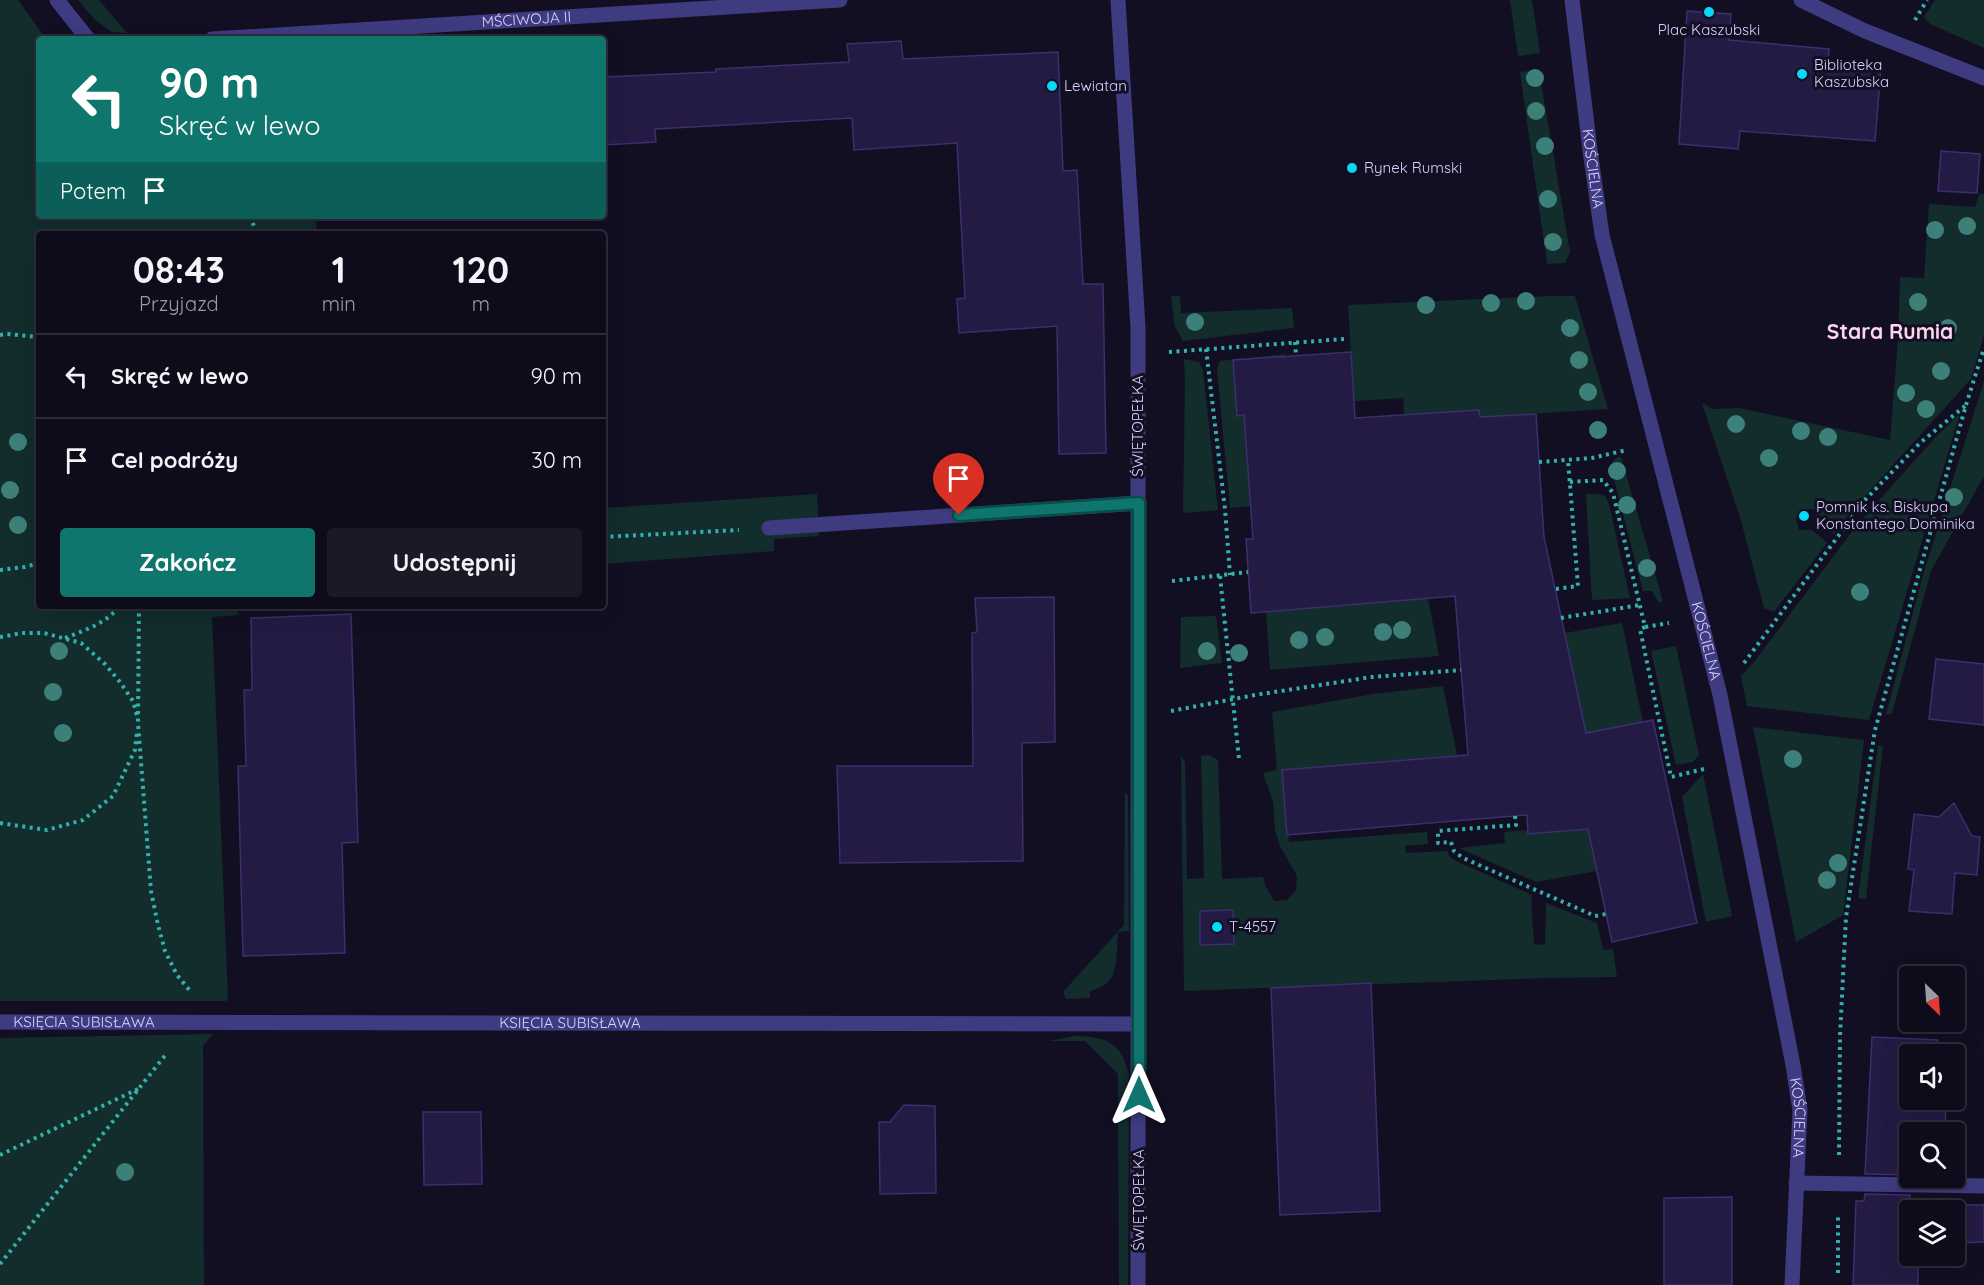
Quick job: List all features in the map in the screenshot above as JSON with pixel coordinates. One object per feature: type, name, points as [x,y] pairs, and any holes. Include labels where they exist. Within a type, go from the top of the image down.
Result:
[{"type":"street","points":[[57,0],[86,36]]},
{"type":"street","name":"MŚCIWOJA II","points":[[261,36],[840,0]]},
{"type":"street","name":"ŚWIĘTOPEŁKA","points":[[1118,0],[1138,328],[1138,1285]]},
{"type":"street","name":"KOŚCIELNA","points":[[1572,0],[1602,235],[1720,695],[1793,1065],[1800,1110],[1792,1285]]},
{"type":"street","points":[[1801,0],[1865,31],[1984,78]]},
{"type":"street","points":[[770,528],[1139,503]]},
{"type":"street","name":"KSIĘCIA SUBISŁAWA","points":[[0,1022],[1139,1024]]},
{"type":"street","points":[[1796,1183],[1984,1186]]},
{"type":"path","points":[[1913,24],[1927,0]]},
{"type":"path","points":[[0,335],[36,337]]},
{"type":"path","points":[[1169,352],[1344,339]]},
{"type":"path","points":[[1295,342],[1296,356]]},
{"type":"path","points":[[1838,1273],[1840,1036],[1846,916],[1875,730],[1984,348]]},
{"type":"path","points":[[1206,349],[1225,509],[1230,574]]},
{"type":"path","points":[[1720,695],[1865,500],[1920,443],[1966,405]]},
{"type":"path","points":[[1539,462],[1592,458],[1631,450]]},
{"type":"path","points":[[1556,590],[1578,586],[1568,460]]},
{"type":"path","points":[[1570,482],[1603,480],[1612,493],[1645,627]]},
{"type":"path","points":[[606,537],[770,528]]},
{"type":"path","points":[[0,570],[36,564]]},
{"type":"path","points":[[1172,581],[1248,572]]},
{"type":"path","points":[[1220,576],[1239,759]]},
{"type":"path","points":[[1562,618],[1640,605]]},
{"type":"path","points":[[65,638],[97,625],[112,616],[118,609]]},
{"type":"path","points":[[139,609],[138,723],[151,891],[165,951],[177,975],[216,1023]]},
{"type":"path","points":[[1671,777],[1640,629],[1676,620]]},
{"type":"path","points":[[0,637],[22,633],[44,633],[81,643],[105,664],[133,702],[138,723],[135,750],[113,796],[82,820],[47,830],[0,823]]},
{"type":"path","points":[[1171,711],[1372,677],[1461,670]]},
{"type":"path","points":[[1666,778],[1711,767]]},
{"type":"path","points":[[1515,816],[1516,825],[1438,831],[1438,843],[1451,842],[1454,851],[1463,858],[1595,916],[1606,914]]},
{"type":"path","points":[[0,1264],[191,1023]]},
{"type":"path","points":[[0,1155],[138,1089]]},
{"type":"green space","points":[[0,0],[18,0],[44,36],[36,36],[36,219],[316,219],[317,231],[36,231],[36,609],[237,609],[238,615],[212,617],[228,998],[226,1001],[0,1001]]},
{"type":"green space","points":[[78,0],[99,0],[127,33],[112,32],[95,20]]},
{"type":"green space","points":[[1510,0],[1532,0],[1540,53],[1518,56]]},
{"type":"green space","points":[[1935,0],[1984,0],[1984,48],[1930,24],[1924,17]]},
{"type":"green space","points":[[1539,70],[1570,252],[1565,263],[1547,264],[1520,72]]},
{"type":"green space","points":[[1979,194],[1984,194],[1984,335],[1971,379],[1848,515],[1834,534],[1818,521],[1815,510],[1806,509],[1799,514],[1796,519],[1799,530],[1812,530],[1827,543],[1774,612],[1764,608],[1740,517],[1702,403],[1713,409],[1739,408],[1890,440],[1898,339],[1900,277],[1924,278],[1929,204],[1975,207]]},
{"type":"green space","points":[[1171,296],[1180,296],[1181,313],[1292,308],[1294,328],[1183,341],[1175,327]]},
{"type":"green space","points":[[1575,296],[1608,409],[1480,417],[1479,410],[1404,415],[1403,398],[1354,401],[1348,305]]},
{"type":"green space","points":[[1285,354],[1244,415],[1251,506],[1230,508],[1217,369],[1220,361]]},
{"type":"green space","points":[[1184,359],[1199,362],[1203,370],[1218,510],[1183,513]]},
{"type":"green space","points":[[1984,381],[1984,476],[1931,571],[1892,714],[1886,714],[1923,575]]},
{"type":"green space","points":[[1959,416],[1869,720],[1747,706],[1741,676],[1857,525]]},
{"type":"green space","points":[[1617,457],[1621,457],[1663,601],[1659,603],[1652,591],[1643,591],[1612,472],[1612,462]]},
{"type":"green space","points":[[817,494],[819,536],[774,539],[774,551],[606,564],[606,508]]},
{"type":"green space","points":[[1586,494],[1605,496],[1609,504],[1630,598],[1592,600]]},
{"type":"green space","points":[[1428,598],[1439,656],[1270,670],[1266,612]]},
{"type":"green space","points":[[1216,616],[1222,663],[1180,668],[1181,617]]},
{"type":"green space","points":[[1622,623],[1643,722],[1586,733],[1565,633]]},
{"type":"green space","points":[[1676,646],[1699,755],[1693,762],[1676,765],[1651,651]]},
{"type":"green space","points":[[1443,686],[1457,755],[1282,770],[1289,842],[1427,832],[1428,844],[1405,846],[1406,853],[1447,851],[1449,856],[1456,861],[1532,895],[1534,944],[1545,945],[1546,903],[1597,923],[1603,950],[1613,949],[1617,977],[1184,991],[1181,756],[1185,762],[1187,879],[1204,878],[1201,756],[1209,755],[1218,760],[1222,879],[1263,877],[1274,901],[1287,900],[1296,890],[1297,876],[1280,846],[1275,830],[1273,802],[1263,773],[1277,770],[1272,712],[1373,694]]},
{"type":"green space","points":[[1753,727],[1864,740],[1843,915],[1796,942]]},
{"type":"green space","points":[[1878,745],[1883,746],[1866,899],[1858,898]]},
{"type":"green space","points":[[1703,774],[1732,916],[1706,922],[1682,797]]},
{"type":"green space","points":[[1125,792],[1128,796],[1129,931],[1118,932],[1115,969],[1108,982],[1090,991],[1090,998],[1066,999],[1063,992],[1124,925]]},
{"type":"green space","points":[[1588,826],[1597,871],[1536,882],[1459,848],[1505,843],[1504,832],[1528,830],[1529,834],[1568,831]]},
{"type":"green space","points":[[213,1034],[203,1046],[204,1285],[0,1285],[0,1038]]},
{"type":"green space","points":[[1075,1036],[1104,1040],[1117,1048],[1129,1075],[1128,1285],[1119,1285],[1118,1074],[1085,1041],[1048,1041]]},
{"type":"building","points":[[1687,11],[1731,14],[1729,40],[1829,49],[1828,62],[1881,68],[1875,141],[1740,131],[1738,149],[1679,144]]},
{"type":"building","points":[[901,41],[903,59],[1058,52],[1063,171],[1077,170],[1083,284],[1103,284],[1106,453],[1059,454],[1057,326],[959,333],[957,299],[965,298],[957,143],[854,150],[852,118],[655,129],[656,142],[606,145],[606,77],[716,72],[716,69],[849,62],[847,44]]},
{"type":"building","points":[[1941,151],[1980,154],[1977,193],[1938,191]]},
{"type":"building","points":[[1351,352],[1355,418],[1479,410],[1480,417],[1536,414],[1544,537],[1586,733],[1653,720],[1697,923],[1612,942],[1588,829],[1528,834],[1527,815],[1287,835],[1282,770],[1468,755],[1455,596],[1251,613],[1246,539],[1253,539],[1244,415],[1237,416],[1233,360]]},
{"type":"building","points":[[1054,597],[1055,742],[1022,743],[1023,861],[840,863],[837,766],[973,766],[972,633],[977,632],[975,598]]},
{"type":"building","points":[[351,614],[358,842],[342,843],[345,953],[243,956],[238,766],[246,766],[244,690],[252,690],[251,618]]},
{"type":"building","points":[[1936,659],[1984,664],[1984,725],[1929,719]]},
{"type":"building","points":[[1954,803],[1972,836],[1980,837],[1977,875],[1955,873],[1952,914],[1909,911],[1914,870],[1908,869],[1914,814],[1939,817]]},
{"type":"building","name":"T-4557","points":[[1233,910],[1234,944],[1200,945],[1200,911]]},
{"type":"building","points":[[1371,983],[1380,1211],[1280,1215],[1271,988]]},
{"type":"building","points":[[1872,1037],[1938,1040],[1938,1044],[1899,1044],[1899,1110],[1946,1110],[1945,1122],[1899,1122],[1899,1175],[1865,1174]]},
{"type":"building","points":[[904,1105],[935,1106],[936,1193],[880,1194],[879,1122],[890,1122]]},
{"type":"building","points":[[423,1112],[481,1112],[482,1184],[424,1185]]},
{"type":"building","points":[[1865,1194],[1910,1195],[1910,1200],[1899,1200],[1899,1266],[1918,1266],[1918,1285],[1853,1285],[1856,1201],[1864,1201]]},
{"type":"building","points":[[1732,1197],[1732,1285],[1664,1285],[1664,1198]]},
{"type":"building","points":[[1965,1205],[1984,1205],[1984,1242],[1965,1243]]},
{"type":"place","name":"Plac Kaszubski","points":[[1709,12]]},
{"type":"place","name":"Biblioteka Kaszubska","points":[[1802,74]]},
{"type":"place","name":"Lewiatan","points":[[1052,86]]},
{"type":"place","name":"Rynek Rumski","points":[[1352,168]]},
{"type":"place","name":"Pomnik ks. Biskupa Konstantego Dominika","points":[[1804,516]]},
{"type":"place","name":"T-4557","points":[[1217,927]]},
{"type":"district","name":"Stara Rumia","points":[[1890,332]]},
{"type":"route","points":[[959,515],[1139,503],[1139,1095]]}]
